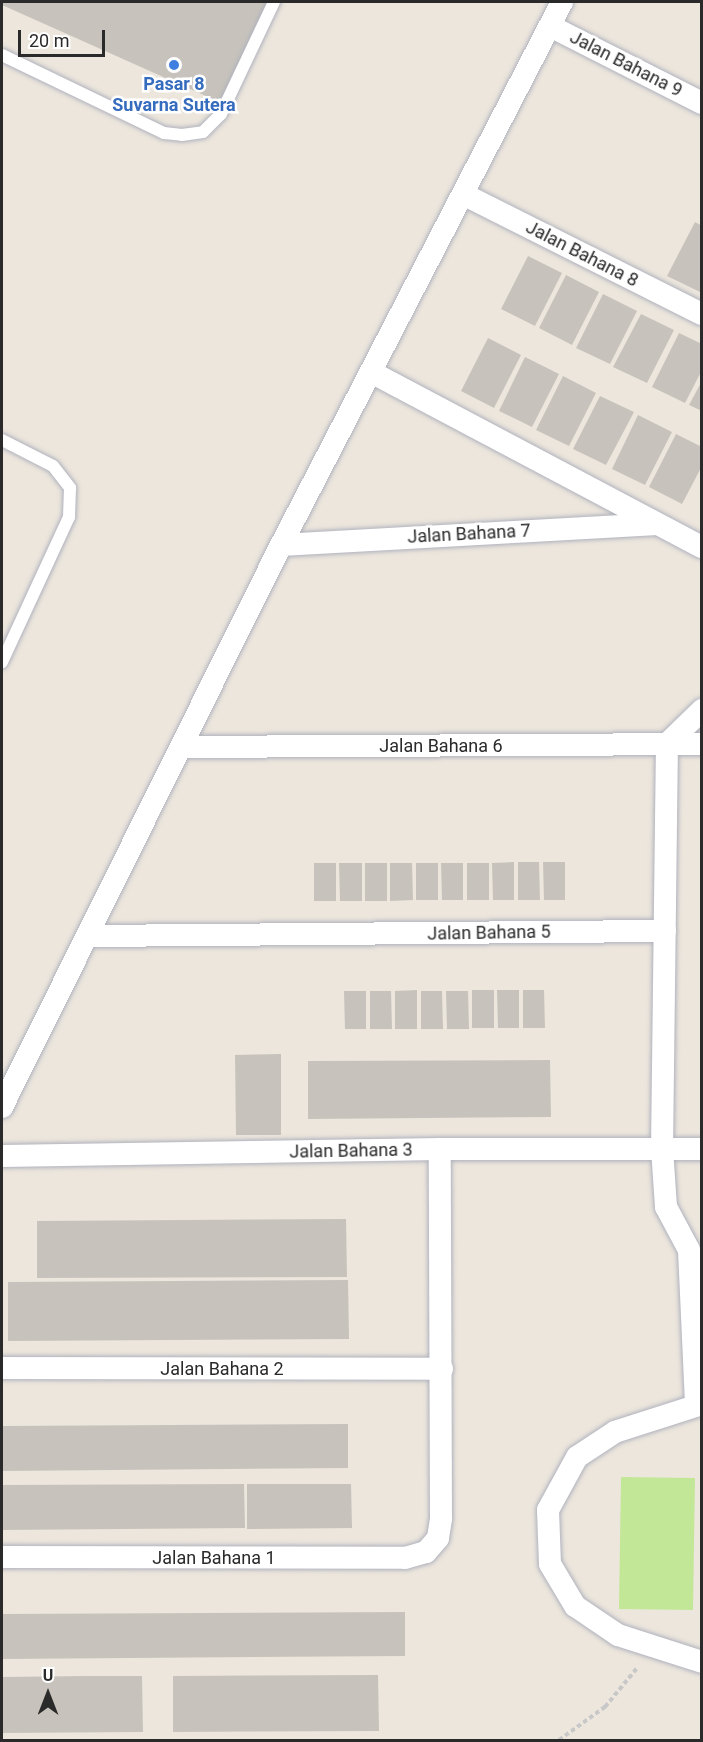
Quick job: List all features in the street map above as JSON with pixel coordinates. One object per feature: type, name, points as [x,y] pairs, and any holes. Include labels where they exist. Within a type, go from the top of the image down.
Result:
[{"type":"street","points":[[2,1107],[89,936],[281,545],[562,2]]},
{"type":"street","name":"Jalan Bahana 9","points":[[549,26],[702,103]]},
{"type":"street","name":"Jalan Bahana 8","points":[[462,194],[702,314]]},
{"type":"street","points":[[371,372],[702,548]]},
{"type":"street","name":"Jalan Bahana 7","points":[[281,545],[657,524]]},
{"type":"street","points":[[702,710],[667,744],[662,1149],[666,1207],[695,1250],[699,1404],[615,1432],[577,1457],[548,1510],[550,1564],[575,1606],[618,1635],[702,1662]]},
{"type":"street","name":"Jalan Bahana 6","points":[[181,747],[702,744]]},
{"type":"street","name":"Jalan Bahana 5","points":[[89,936],[665,931]]},
{"type":"street","points":[[440,1149],[442,1369]]},
{"type":"street","name":"Jalan Bahana 3","points":[[2,1156],[440,1149],[702,1149]]},
{"type":"street","name":"Jalan Bahana 2","points":[[2,1368],[442,1369]]},
{"type":"street","name":"Jalan Bahana 1","points":[[2,1557],[405,1558],[426,1552],[438,1538],[441,1518],[442,1369]]},
{"type":"lane","points":[[2,55],[165,133],[182,135],[203,132],[221,114],[274,2]]},
{"type":"lane","points":[[2,440],[53,466],[70,488],[69,517],[3,658]]},
{"type":"path","points":[[559,1740],[605,1707],[655,1648]]},
{"type":"green space","points":[[621,1477],[695,1478],[693,1610],[619,1609]]},
{"type":"building","points":[[2,2],[272,2],[226,105],[2,5]]},
{"type":"building","points":[[695,222],[702,226],[700,292],[667,276]]},
{"type":"building","points":[[528,256],[562,273],[535,326],[501,309]]},
{"type":"building","points":[[566,275],[599,292],[572,345],[539,328]]},
{"type":"building","points":[[603,294],[637,311],[610,364],[576,348]]},
{"type":"building","points":[[641,314],[674,330],[647,383],[613,367]]},
{"type":"building","points":[[679,333],[702,344],[702,370],[685,403],[652,387]]},
{"type":"building","points":[[488,338],[521,355],[494,408],[461,391]]},
{"type":"building","points":[[525,357],[559,374],[532,427],[499,411]]},
{"type":"building","points":[[563,376],[596,393],[569,446],[536,430]]},
{"type":"building","points":[[702,381],[702,411],[689,405]]},
{"type":"building","points":[[600,396],[634,412],[606,465],[573,449]]},
{"type":"building","points":[[638,415],[672,432],[645,485],[612,469]]},
{"type":"building","points":[[676,434],[702,447],[702,466],[682,504],[649,487]]},
{"type":"building","points":[[514,862],[514,900],[493,900],[492,863]]},
{"type":"building","points":[[518,862],[539,862],[540,900],[518,900]]},
{"type":"building","points":[[543,862],[565,862],[565,900],[544,900]]},
{"type":"building","points":[[314,863],[336,863],[336,901],[314,901]]},
{"type":"building","points":[[339,863],[362,863],[362,901],[340,901]]},
{"type":"building","points":[[365,863],[387,863],[387,901],[365,901]]},
{"type":"building","points":[[390,863],[412,863],[413,900],[390,901]]},
{"type":"building","points":[[416,863],[438,863],[438,900],[416,900]]},
{"type":"building","points":[[441,863],[463,863],[463,900],[442,900]]},
{"type":"building","points":[[467,863],[489,863],[489,900],[467,900]]},
{"type":"building","points":[[417,990],[417,1029],[395,1029],[395,991]]},
{"type":"building","points":[[472,990],[494,990],[494,1028],[472,1028]]},
{"type":"building","points":[[497,990],[519,990],[519,1028],[498,1028]]},
{"type":"building","points":[[523,990],[544,990],[545,1028],[523,1028]]},
{"type":"building","points":[[344,991],[366,991],[366,1029],[345,1029]]},
{"type":"building","points":[[370,991],[391,991],[392,1029],[370,1029]]},
{"type":"building","points":[[421,991],[442,991],[443,1029],[421,1029]]},
{"type":"building","points":[[446,991],[468,991],[469,1029],[447,1029]]},
{"type":"building","points":[[281,1054],[281,1135],[236,1135],[235,1055]]},
{"type":"building","points":[[550,1060],[551,1117],[308,1119],[308,1061]]},
{"type":"building","points":[[346,1219],[347,1277],[37,1278],[37,1221]]},
{"type":"building","points":[[348,1280],[349,1339],[8,1341],[8,1282]]},
{"type":"building","points":[[348,1424],[348,1468],[2,1471],[2,1426]]},
{"type":"building","points":[[244,1484],[245,1528],[2,1530],[2,1485]]},
{"type":"building","points":[[247,1484],[351,1484],[352,1528],[247,1529]]},
{"type":"building","points":[[405,1612],[405,1656],[2,1659],[2,1614]]},
{"type":"building","points":[[378,1675],[379,1731],[173,1732],[173,1676]]},
{"type":"building","points":[[142,1676],[143,1732],[2,1733],[2,1677]]},
{"type":"place","name":"Pasar 8 Suvarna Sutera","points":[[174,65]]}]
